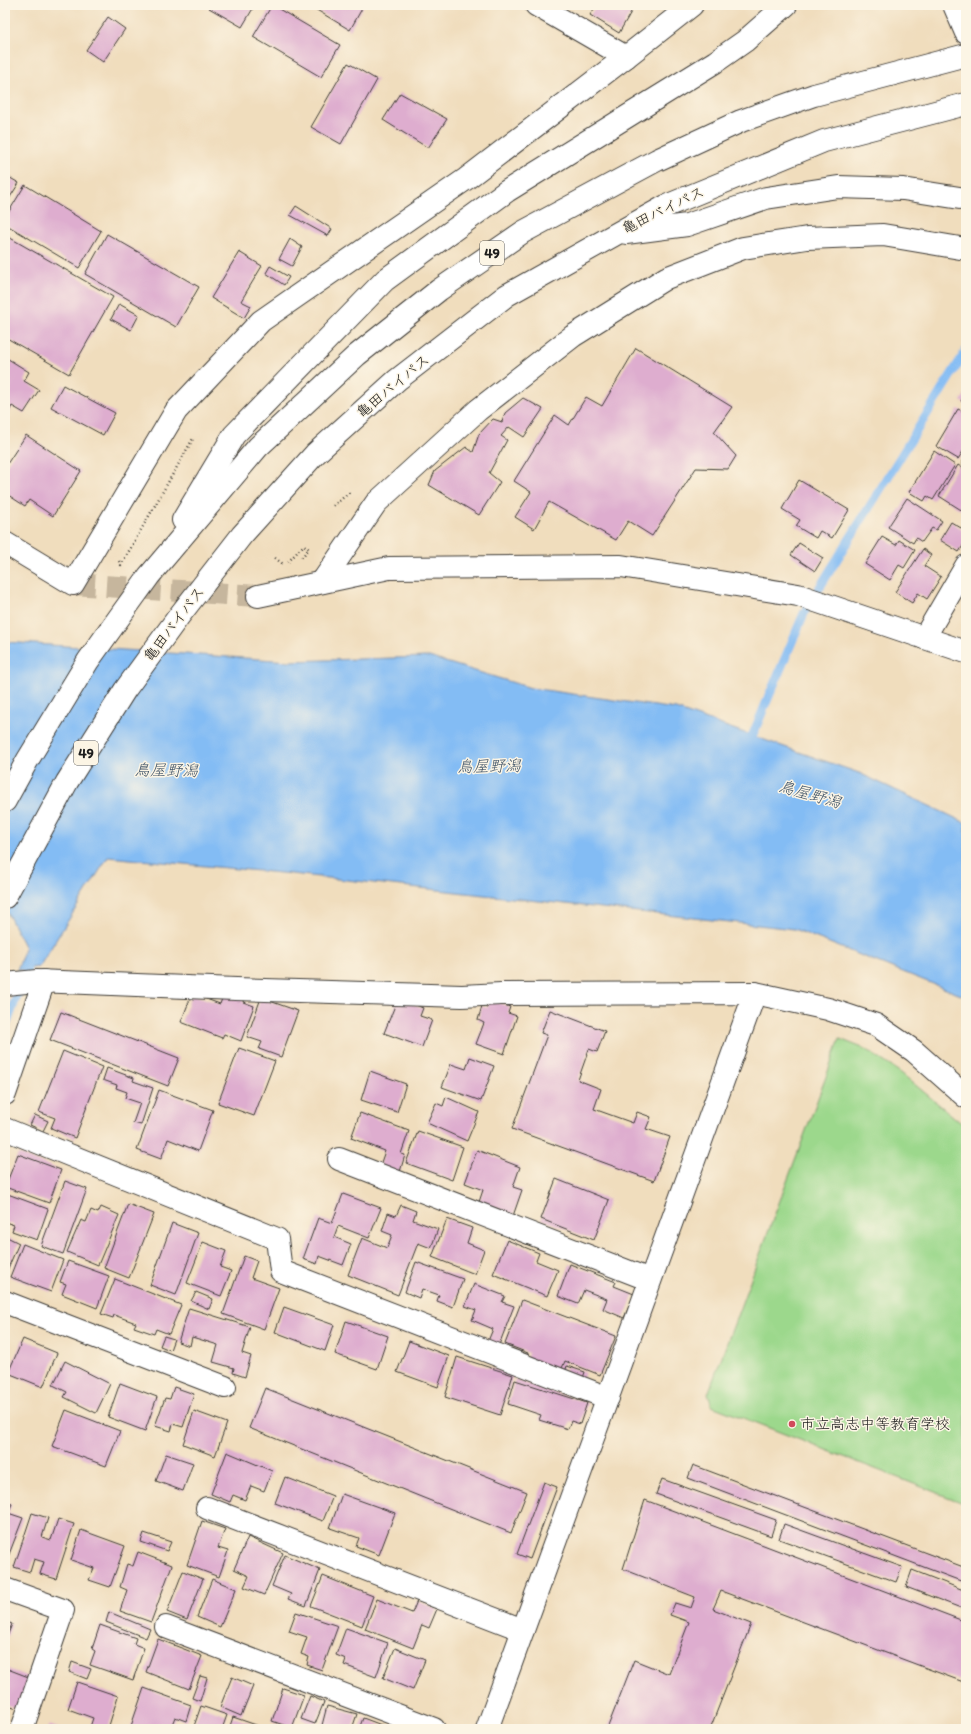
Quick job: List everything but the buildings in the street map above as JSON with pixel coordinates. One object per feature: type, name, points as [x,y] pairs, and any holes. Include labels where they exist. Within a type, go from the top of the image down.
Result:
[{"type":"main road","points":[[536,5],[626,57]]},
{"type":"main road","points":[[5,543],[73,584],[176,411],[261,321],[466,179],[692,5]]},
{"type":"main road","points":[[149,576],[234,434],[385,280],[507,191],[715,62],[745,41],[786,5]]},
{"type":"main road","name":"49","points":[[5,801],[27,760],[88,661],[123,612],[149,576],[258,447],[356,355],[439,290],[523,232],[657,160],[741,121],[814,95],[966,54]]},
{"type":"main road","name":"亀田バイパス","points":[[5,897],[67,782],[125,690],[179,616],[242,535],[315,454],[397,380],[507,295],[666,206],[824,140],[966,104]]},
{"type":"main road","points":[[613,235],[687,225],[766,198],[838,187],[903,189],[966,199]]},
{"type":"main road","points":[[322,582],[376,503],[478,410],[573,336],[666,278],[743,248],[807,238],[883,235],[963,250]]},
{"type":"main road","points":[[258,596],[389,568],[621,566],[798,595],[966,652]]},
{"type":"main road","points":[[924,638],[966,566]]},
{"type":"main road","points":[[5,984],[40,981],[236,990],[462,996],[501,994],[755,993],[828,1009],[876,1025],[914,1051],[966,1097]]},
{"type":"main road","points":[[5,1094],[40,981]]},
{"type":"main road","points":[[487,1729],[755,993]]},
{"type":"main road","points":[[5,1129],[278,1238],[281,1271],[608,1398]]},
{"type":"main road","points":[[339,1159],[650,1280]]},
{"type":"main road","points":[[5,1302],[225,1387]]},
{"type":"main road","points":[[207,1508],[523,1630]]},
{"type":"main road","points":[[5,1589],[63,1610],[22,1729]]},
{"type":"main road","points":[[166,1627],[434,1729]]},
{"type":"path","points":[[121,565],[198,431]]},
{"type":"green space","points":[[840,1039],[865,1049],[901,1073],[966,1127],[966,1504],[712,1406],[708,1394]]},
{"type":"water","name":"鳥屋野潟","points":[[5,642],[289,661],[429,657],[531,688],[676,709],[859,773],[966,823],[966,997],[794,929],[292,874],[108,857],[39,967],[17,970],[25,948],[5,908]]},
{"type":"waterway","points":[[748,746],[805,611],[966,351]]},
{"type":"waterway","points":[[5,1028],[27,969]]},
{"type":"tunnel","points":[[73,584],[258,596]]},
{"type":"place","name":"市立高志中等教育学校","points":[[792,1424]]}]
